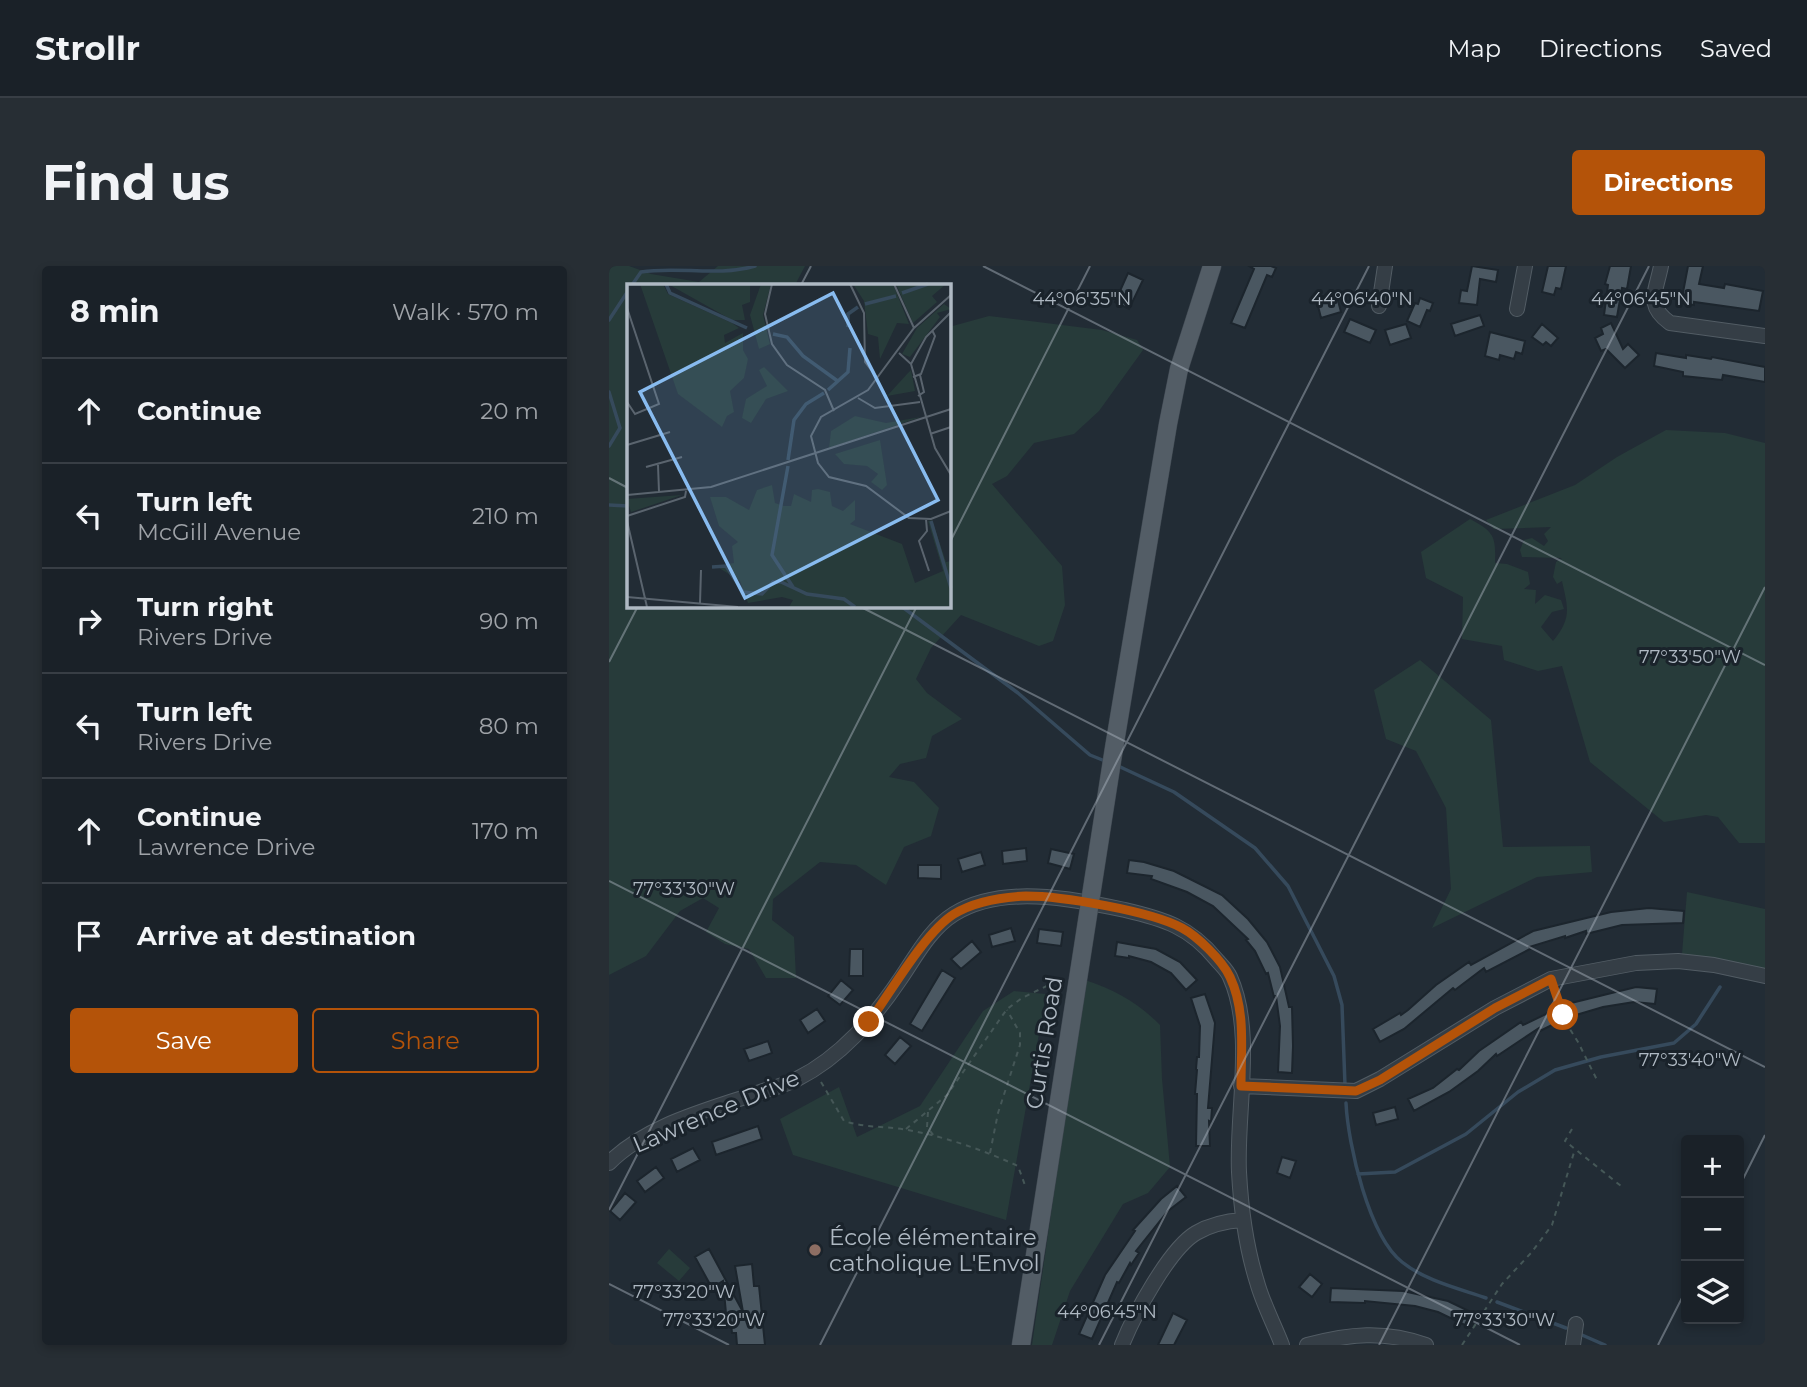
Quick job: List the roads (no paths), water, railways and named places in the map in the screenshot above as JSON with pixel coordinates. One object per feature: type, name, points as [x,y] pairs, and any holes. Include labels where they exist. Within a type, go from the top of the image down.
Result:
[{"type":"main road","name":"Curtis Road","points":[[1021,1345],[1154,502],[1179,369],[1213,266]]},
{"type":"street","points":[[1379,306],[1385,266]]},
{"type":"street","points":[[1517,309],[1525,266]]},
{"type":"street","points":[[1661,266],[1654,300],[1655,310],[1670,323],[1765,337]]},
{"type":"street","name":"Lawrence Drive","points":[[609,1163],[649,1134],[689,1117],[797,1080],[814,1069],[843,1047],[869,1022],[925,943],[944,921],[956,913],[994,900],[1024,896],[1090,904],[1155,917],[1182,928],[1205,945],[1229,975],[1241,1011],[1239,1169],[1243,1220],[1257,1283],[1282,1345]]},
{"type":"street","points":[[1241,1086],[1356,1091],[1380,1080],[1495,1008],[1551,979],[1636,963],[1678,961],[1714,965],[1765,976]]},
{"type":"street","points":[[1122,1345],[1159,1274],[1179,1246],[1196,1233],[1221,1222],[1243,1220]]},
{"type":"street","points":[[1573,1345],[1576,1324]]},
{"type":"street","points":[[1307,1345],[1334,1338],[1388,1335],[1426,1345]]},
{"type":"waterway","points":[[633,284],[641,272],[726,271],[755,266]]},
{"type":"waterway","points":[[609,320],[627,293]]},
{"type":"waterway","points":[[609,392],[620,428],[609,446]]},
{"type":"waterway","points":[[609,505],[627,506]]},
{"type":"waterway","points":[[902,607],[1018,693],[1090,755],[1105,761]]},
{"type":"waterway","points":[[1116,765],[1174,792],[1255,848],[1288,886],[1334,976],[1342,1005],[1345,1085]]},
{"type":"waterway","points":[[1358,1174],[1395,1172],[1466,1134],[1518,1092],[1555,1070],[1601,1057],[1674,1043],[1696,1024],[1720,987]]},
{"type":"waterway","points":[[1346,1103],[1351,1142],[1362,1188],[1370,1211],[1390,1249],[1411,1269],[1486,1298]]},
{"type":"waterway","points":[[1497,1302],[1566,1328]]},
{"type":"waterway","points":[[1582,1335],[1605,1345]]},
{"type":"place","name":"École élémentaire catholique L'Envol","points":[[815,1250]]}]
